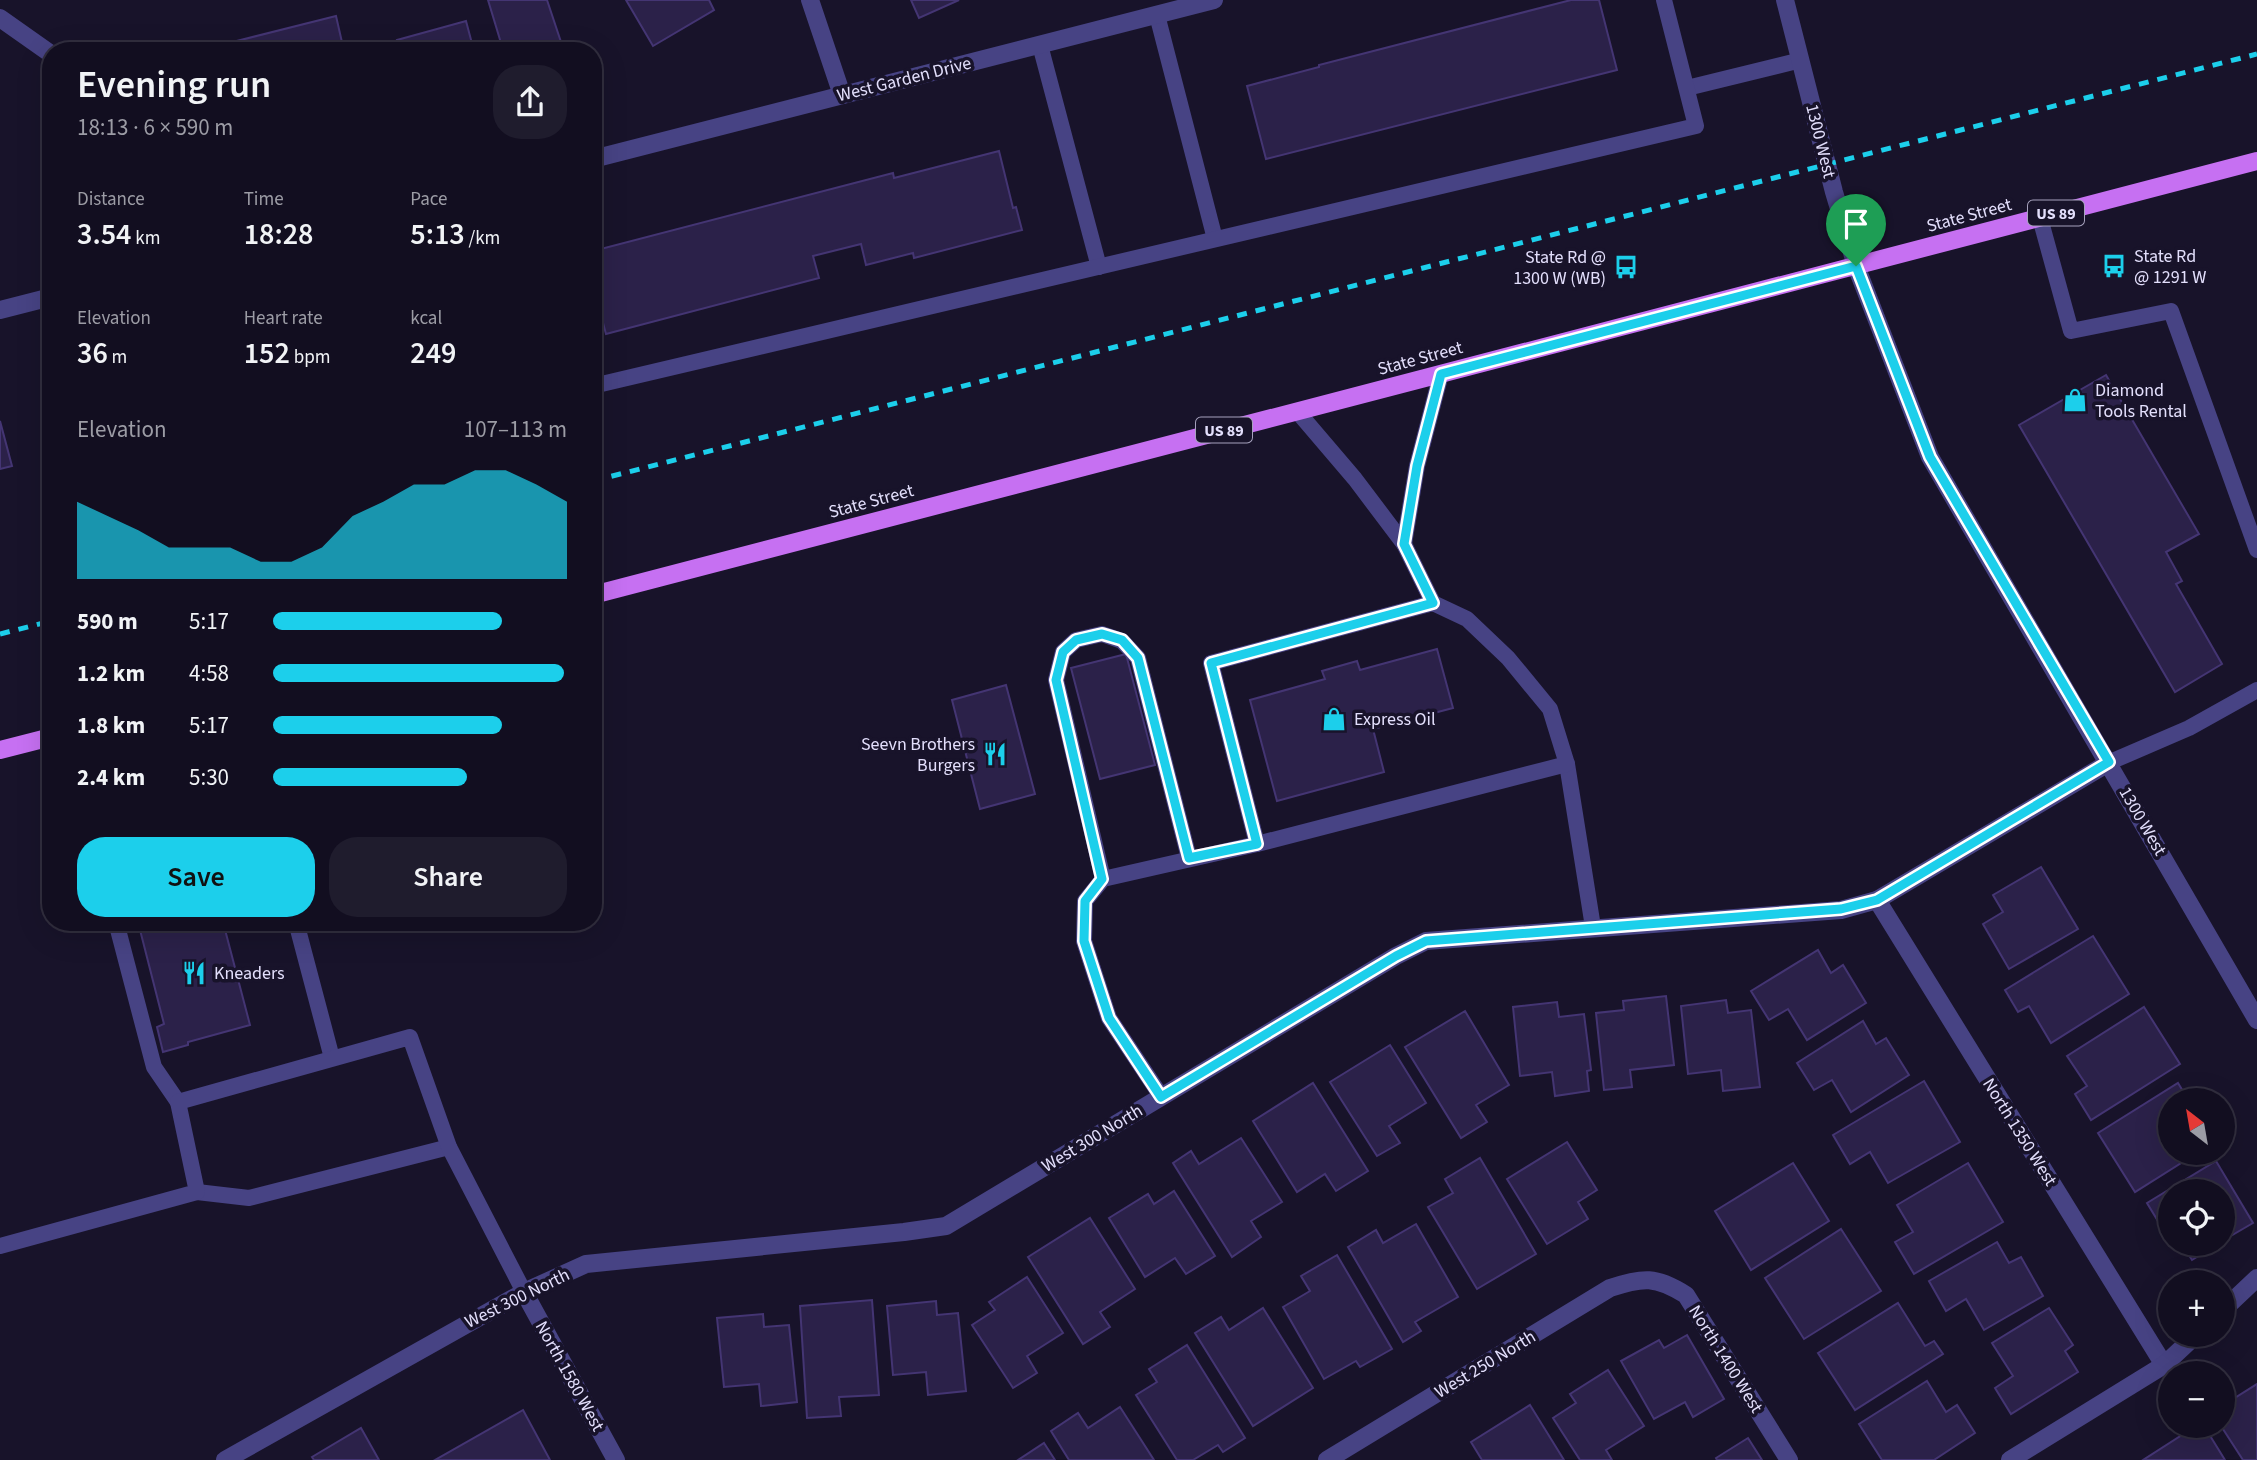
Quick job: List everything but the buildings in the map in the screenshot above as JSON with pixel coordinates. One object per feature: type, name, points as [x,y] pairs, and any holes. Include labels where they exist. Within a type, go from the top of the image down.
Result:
[{"type":"main road","name":"State Street","points":[[602,593],[2257,161]]},
{"type":"main road","points":[[0,750],[42,739]]},
{"type":"street","points":[[810,0],[842,95]]},
{"type":"street","name":"West Garden Drive","points":[[602,157],[1214,0]]},
{"type":"street","name":"1300 West","points":[[1785,0],[1834,192],[1856,266],[1930,457],[2257,1020]]},
{"type":"street","points":[[0,18],[42,48]]},
{"type":"street","points":[[0,310],[42,299]]},
{"type":"street","name":"West 300 North","points":[[225,1460],[524,1292],[586,1264],[946,1226],[1396,956],[1426,941],[1841,909],[1877,900],[2109,762]]},
{"type":"street","name":"North 1350 West","points":[[1877,900],[2162,1361]]},
{"type":"street","points":[[2235,1299],[2257,1278]]},
{"type":"street","name":"West 250 North","points":[[1327,1460],[1610,1288],[1647,1279]]},
{"type":"street","name":"North 1400 West","points":[[1647,1279],[1667,1283],[1686,1296],[1789,1460]]},
{"type":"street","name":"North 1580 West","points":[[524,1292],[616,1460]]},
{"type":"street","points":[[2168,1361],[2183,1347]]},
{"type":"street","points":[[2010,1460],[2158,1369]]},
{"type":"lane","points":[[602,384],[1696,126],[1664,0]]},
{"type":"lane","points":[[1157,15],[1215,239]]},
{"type":"lane","points":[[1040,45],[1099,267]]},
{"type":"lane","points":[[1686,88],[1801,60]]},
{"type":"lane","points":[[2040,218],[2071,331],[2171,311],[2257,550]]},
{"type":"lane","points":[[1404,544],[1417,466],[1441,374]]},
{"type":"lane","points":[[1297,411],[1355,479],[1404,544],[1433,603],[1467,619],[1508,658],[1550,709],[1567,764],[1593,927]]},
{"type":"lane","points":[[1257,844],[1211,663],[1433,603]]},
{"type":"lane","points":[[1102,879],[1056,680],[1063,652],[1076,640],[1102,634],[1122,640],[1138,658],[1189,858]]},
{"type":"lane","points":[[2109,762],[2189,728],[2257,690]]},
{"type":"lane","points":[[1161,1097],[1109,1018],[1084,941],[1085,901],[1102,879],[1257,844],[1567,764]]},
{"type":"lane","points":[[118,931],[154,1067],[178,1101],[197,1192]]},
{"type":"lane","points":[[298,931],[332,1058]]},
{"type":"lane","points":[[178,1101],[410,1037],[449,1147],[524,1292]]},
{"type":"lane","points":[[0,1246],[197,1192],[249,1198],[449,1147]]},
{"type":"railway","points":[[602,479],[2257,54]]},
{"type":"railway","points":[[0,634],[42,623]]},
{"type":"place","name":"State Rd @ 1291 W","points":[[2114,266]]},
{"type":"place","name":"State Rd @ 1300 W (WB)","points":[[1626,267]]},
{"type":"place","name":"Diamond Tools Rental","points":[[2075,400]]},
{"type":"place","name":"Express Oil","points":[[1334,719]]},
{"type":"place","name":"Seevn Brothers Burgers","points":[[995,754]]},
{"type":"place","name":"Kneaders","points":[[194,973]]},
{"type":"route","points":[[1856,266],[1930,457],[2109,762],[1877,900],[1841,909],[1426,941],[1396,956],[1161,1097],[1109,1018],[1084,941],[1085,901],[1102,879],[1056,680],[1063,652],[1076,640],[1102,634],[1122,640],[1138,658],[1189,858],[1257,844],[1211,663],[1433,603],[1404,544],[1417,466],[1441,374],[1856,266]]}]
